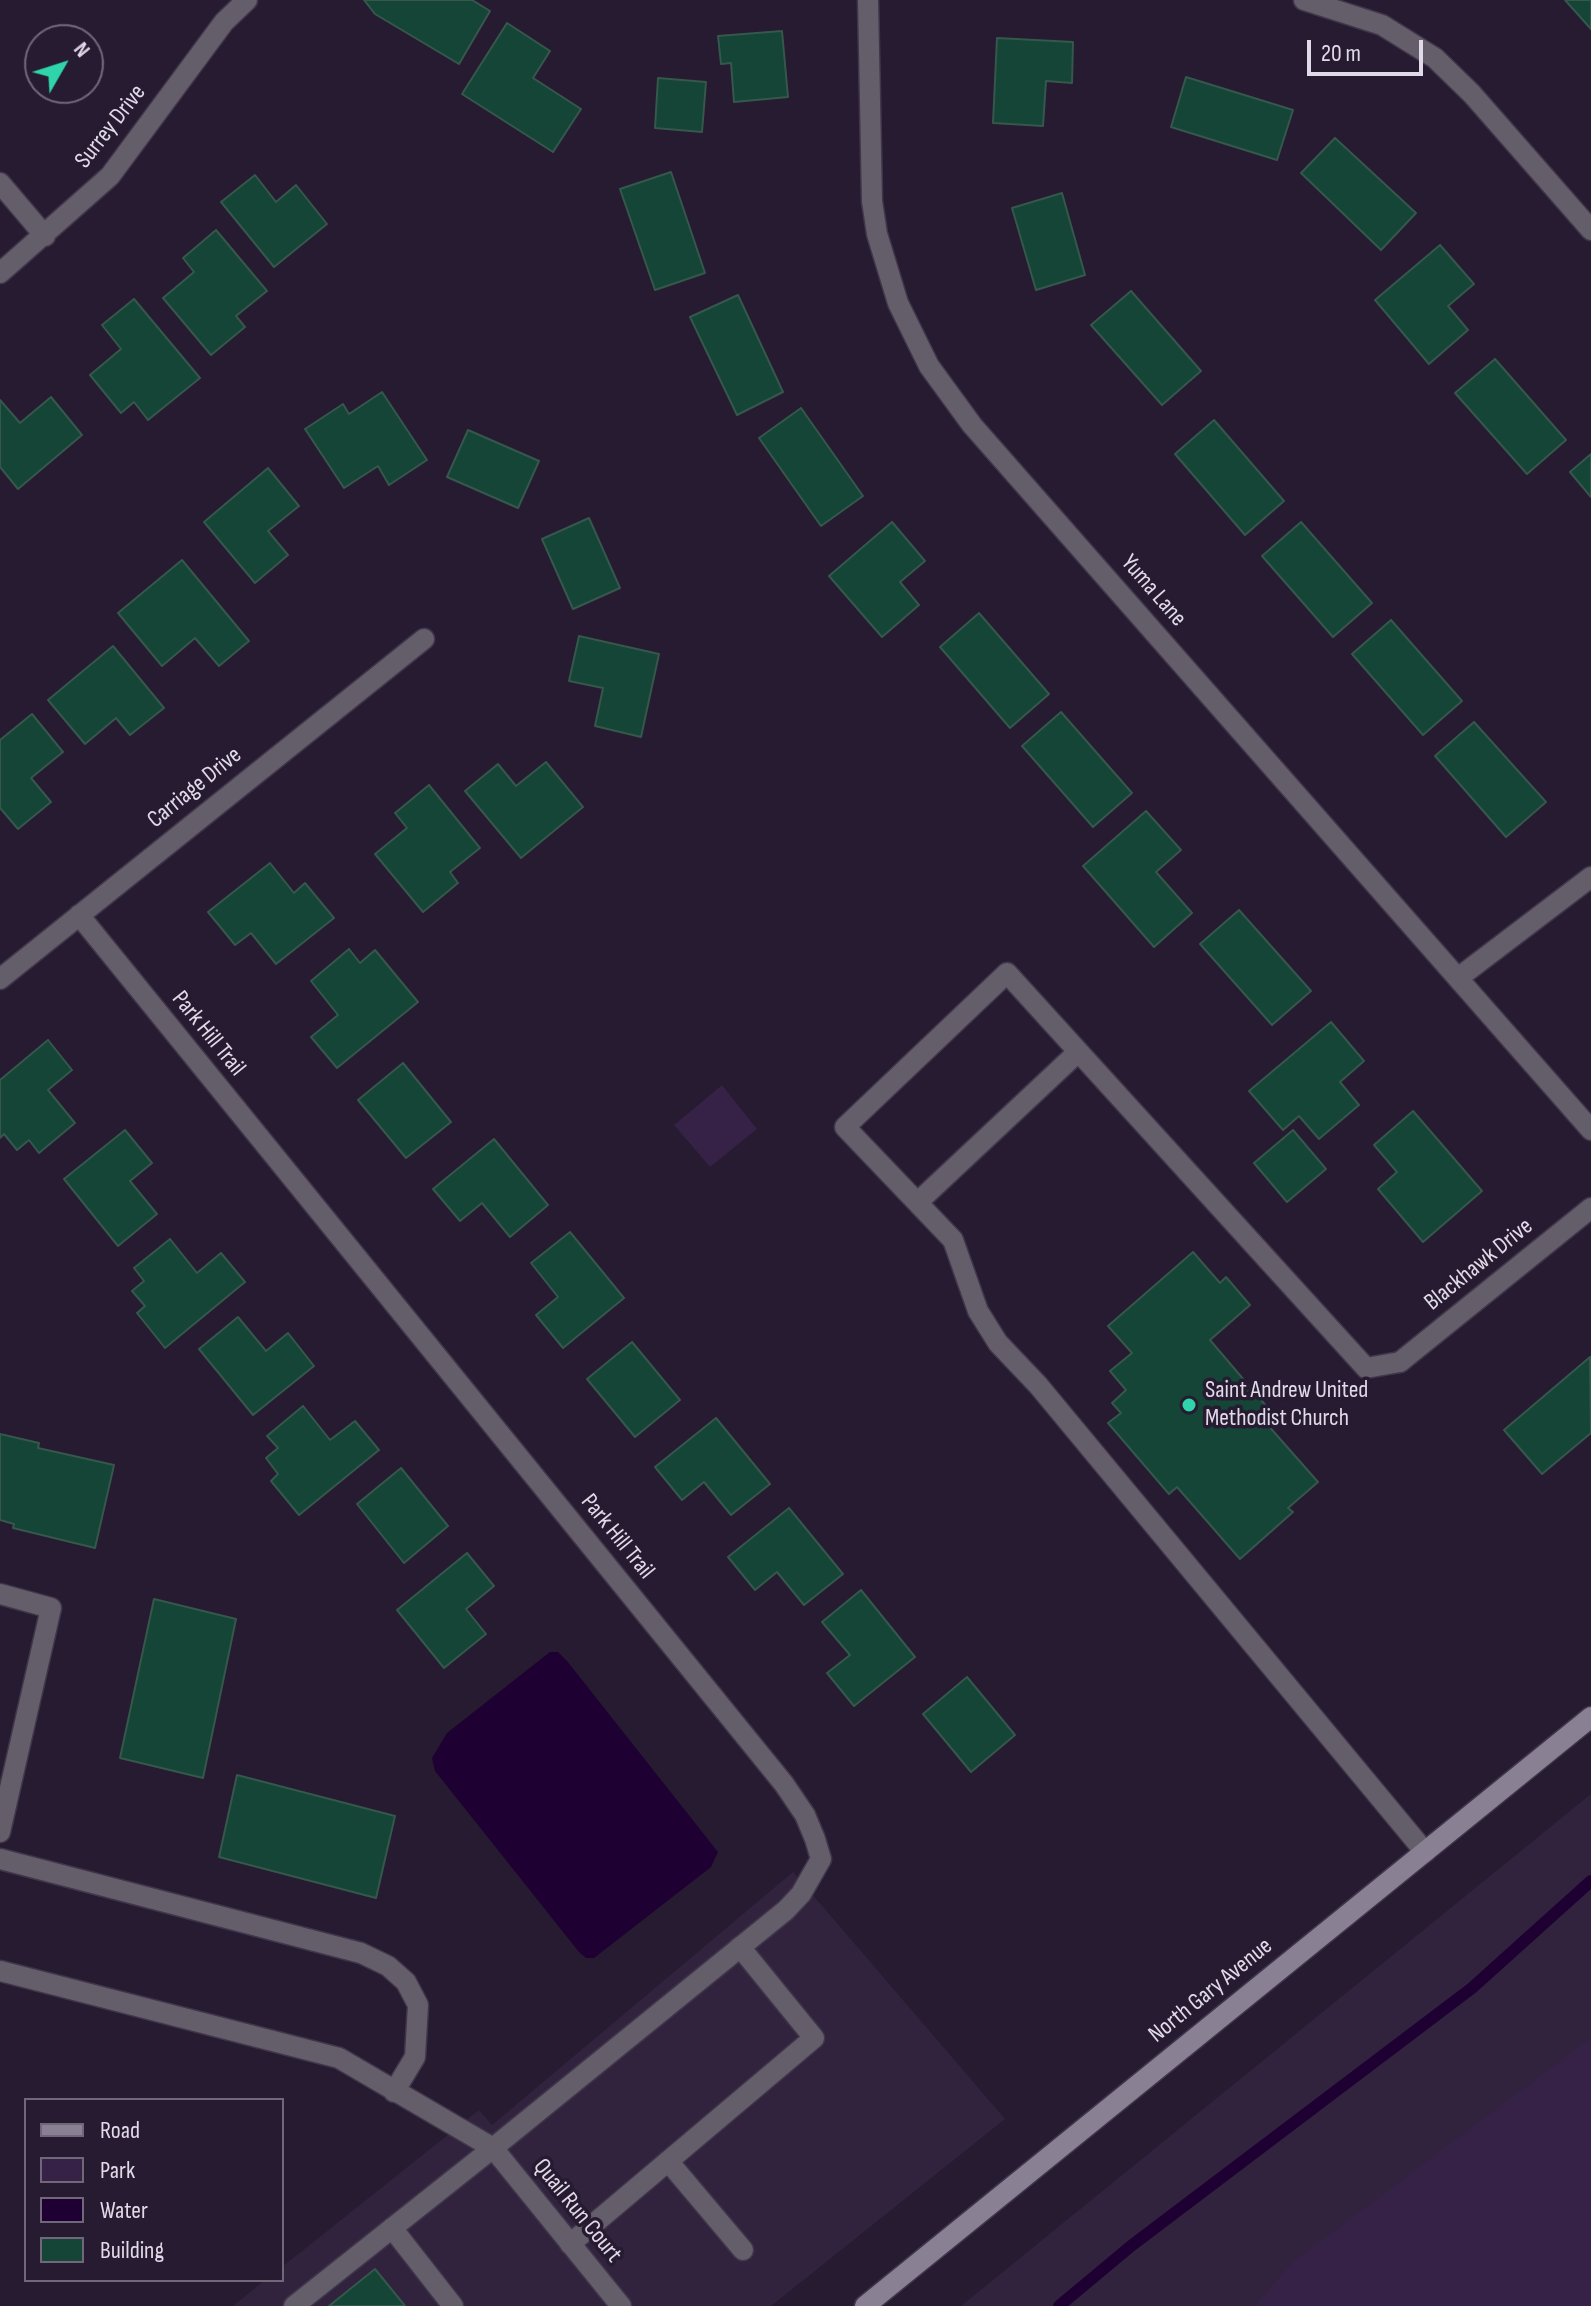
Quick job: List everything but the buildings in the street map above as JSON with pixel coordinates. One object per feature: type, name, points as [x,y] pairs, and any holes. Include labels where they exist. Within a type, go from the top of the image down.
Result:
[{"type":"street","name":"Surrey Drive","points":[[0,273],[110,176],[224,22],[247,0]]},
{"type":"street","name":"Yuma Lane","points":[[868,0],[872,201],[877,234],[898,303],[929,366],[972,425],[1591,1130]]},
{"type":"street","points":[[1304,0],[1382,25],[1435,58],[1472,94],[1591,230]]},
{"type":"street","points":[[0,183],[45,236]]},
{"type":"street","name":"Carriage Drive","points":[[0,979],[424,639]]},
{"type":"street","points":[[1458,978],[1591,877]]},
{"type":"street","name":"Park Hill Trail","points":[[79,915],[805,1815],[821,1859],[793,1902],[740,1947],[294,2306]]},
{"type":"street","points":[[918,1202],[1078,1052],[1007,973],[845,1127],[953,1240],[978,1311],[998,1343],[1048,1397],[1425,1852]]},
{"type":"street","name":"Blackhawk Drive","points":[[1078,1052],[1366,1368],[1400,1362],[1591,1208]]},
{"type":"street","points":[[0,1594],[51,1608],[0,1832]]},
{"type":"street","name":"North Gary Avenue","points":[[865,2306],[1591,1717]]},
{"type":"street","points":[[0,1859],[361,1953],[388,1966],[406,1982],[418,2005],[415,2057],[394,2092]]},
{"type":"street","points":[[570,2244],[814,2038],[740,1947]]},
{"type":"street","points":[[0,1971],[339,2058],[493,2148]]},
{"type":"street","name":"Quail Run Court","points":[[493,2148],[616,2304]]},
{"type":"street","points":[[668,2161],[743,2250]]},
{"type":"street","points":[[392,2228],[453,2306]]},
{"type":"shaded area","points":[[1591,1794],[1591,2306],[961,2306]]},
{"type":"shaded area","points":[[793,1872],[1005,2119],[771,2306],[233,2306],[263,2282],[284,2282],[284,2265],[479,2110],[492,2125]]},
{"type":"green space","points":[[722,1085],[757,1129],[710,1167],[674,1125]]},
{"type":"green space","points":[[1591,2038],[1591,2306],[1255,2306],[1293,2262]]},
{"type":"water","points":[[550,1652],[558,1652],[567,1661],[718,1852],[711,1867],[594,1958],[586,1958],[579,1952],[435,1771],[432,1758],[447,1733]]},
{"type":"waterway","points":[[1059,2306],[1131,2246],[1472,1988],[1591,1881]]},
{"type":"place","name":"Saint Andrew United Methodist Church","points":[[1189,1405]]}]
